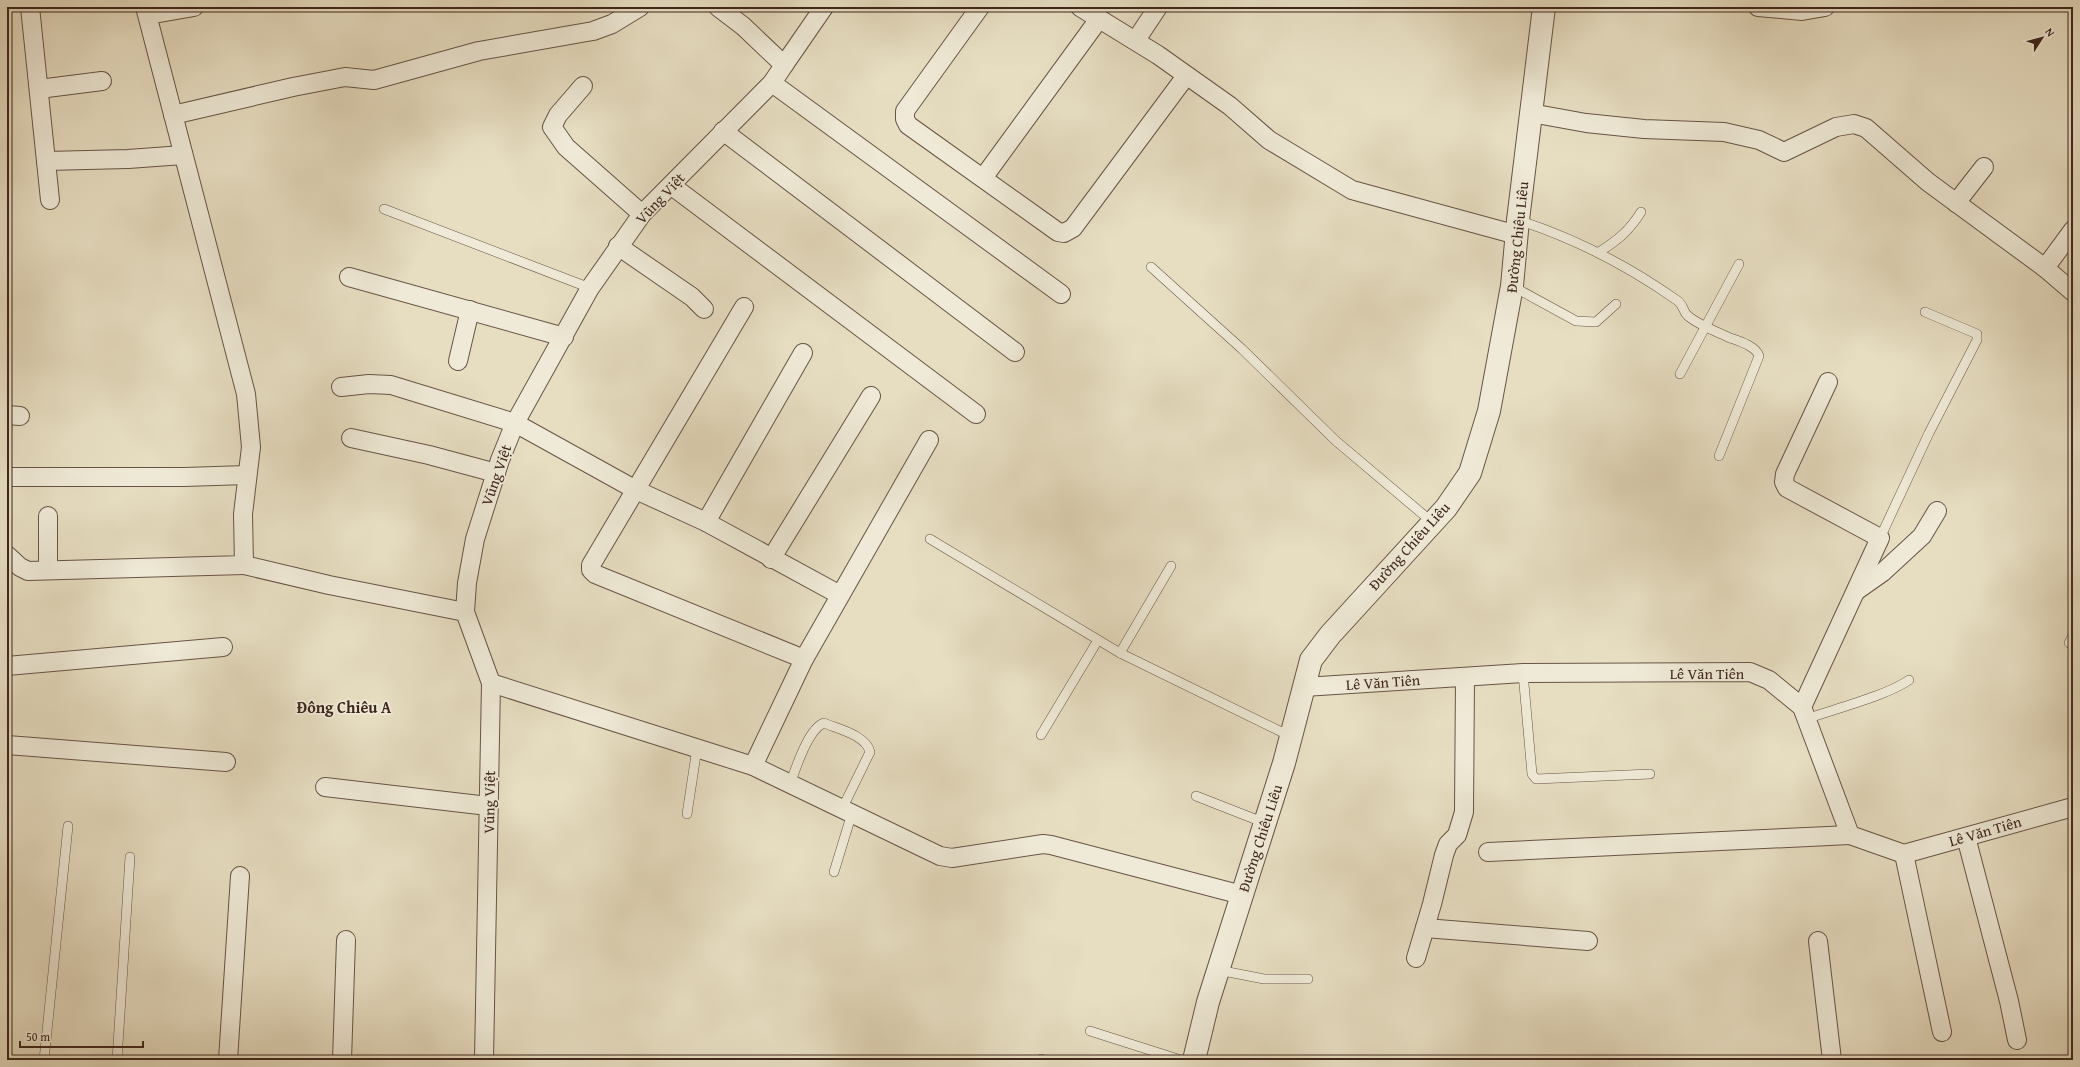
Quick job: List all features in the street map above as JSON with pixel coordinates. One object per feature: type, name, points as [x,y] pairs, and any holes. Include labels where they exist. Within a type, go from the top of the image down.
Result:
[{"type":"street","points":[[30,7],[50,200]]},
{"type":"street","points":[[194,7],[147,11],[246,394],[251,446],[243,514],[244,565]]},
{"type":"street","points":[[173,115],[293,87],[345,77],[374,80],[479,51],[593,31],[612,24],[640,7]]},
{"type":"street","points":[[718,7],[743,26],[784,65]]},
{"type":"street","name":"Vũng Việt","points":[[484,1060],[491,683],[465,612],[467,583],[475,539],[496,473],[515,423],[590,288],[618,246],[642,214],[672,186],[723,131],[772,83],[824,7]]},
{"type":"street","points":[[980,7],[906,111],[905,119],[908,125],[1058,232],[1064,233],[1073,228],[1186,76]]},
{"type":"street","points":[[1080,7],[1136,40],[1230,106],[1269,140],[1352,190],[1517,227]]},
{"type":"street","points":[[1136,40],[1158,7]]},
{"type":"street","name":"Đường Chiêu Liêu","points":[[1194,1060],[1208,1002],[1265,823],[1311,660],[1330,635],[1446,508],[1470,473],[1489,411],[1512,286],[1517,227],[1544,7]]},
{"type":"street","points":[[1758,7],[1802,11],[1825,7]]},
{"type":"street","points":[[983,178],[1099,19]]},
{"type":"street","points":[[39,89],[102,81]]},
{"type":"street","points":[[772,83],[1062,294]]},
{"type":"street","points":[[584,86],[558,115],[552,127],[566,147],[642,214]]},
{"type":"street","points":[[1531,113],[1586,123],[1644,130],[1724,132],[1759,140],[1784,152],[1836,127],[1854,124],[1866,128],[1928,182],[2045,268],[2073,292]]},
{"type":"street","points":[[723,131],[1015,352]]},
{"type":"street","points":[[46,161],[128,159],[183,155]]},
{"type":"street","points":[[1956,203],[1984,168]]},
{"type":"street","points":[[672,186],[976,414]]},
{"type":"street","points":[[2045,268],[2073,230]]},
{"type":"street","points":[[618,246],[692,297],[704,309]]},
{"type":"street","points":[[349,277],[564,336]]},
{"type":"street","points":[[744,307],[590,565],[591,570],[595,574],[804,659]]},
{"type":"street","points":[[458,361],[470,310]]},
{"type":"street","points":[[706,522],[803,353]]},
{"type":"street","points":[[1804,713],[1855,591],[1880,538],[1787,488],[1784,482],[1785,474],[1828,382]]},
{"type":"street","points":[[340,387],[369,384],[391,386],[515,423],[636,490],[706,522],[771,559],[840,595]]},
{"type":"street","points":[[771,559],[871,396]]},
{"type":"street","points":[[351,438],[496,473]]},
{"type":"street","points":[[753,766],[804,659],[929,440]]},
{"type":"street","points":[[7,477],[184,477],[247,474]]},
{"type":"street","points":[[1855,591],[1883,572],[1917,541],[1937,511]]},
{"type":"street","points":[[48,516],[48,570]]},
{"type":"street","points":[[7,555],[20,567],[28,570],[244,565],[465,612]]},
{"type":"street","points":[[7,666],[223,648]]},
{"type":"street","name":"Lê Văn Tiên","points":[[1304,687],[1523,673],[1750,672],[1769,680],[1804,713],[1850,835]]},
{"type":"street","points":[[1416,958],[1444,856],[1448,844],[1457,835],[1464,812],[1465,677]]},
{"type":"street","points":[[491,683],[753,766],[940,856],[952,858],[1043,844],[1051,845],[1242,895]]},
{"type":"street","points":[[7,745],[226,762]]},
{"type":"street","points":[[325,787],[488,806]]},
{"type":"street","name":"Lê Văn Tiên","points":[[1904,854],[2073,807]]},
{"type":"street","points":[[1488,852],[1850,835],[1904,854],[1942,1032]]},
{"type":"street","points":[[1966,837],[2009,1001],[2017,1040]]},
{"type":"street","points":[[228,1060],[240,876]]},
{"type":"street","points":[[1425,928],[1588,941]]},
{"type":"street","points":[[342,1060],[346,940]]},
{"type":"street","points":[[1818,941],[1832,1060]]},
{"type":"lane","points":[[384,210],[590,288]]},
{"type":"lane","points":[[1599,252],[1615,242],[1631,227],[1641,212]]},
{"type":"lane","points":[[1517,227],[1554,232],[1599,252],[1670,295],[1682,305],[1687,316],[1705,326],[1744,343],[1754,350],[1759,356],[1720,456]]},
{"type":"lane","points":[[1680,374],[1739,264]]},
{"type":"lane","points":[[1151,267],[1242,349],[1336,441],[1432,522]]},
{"type":"lane","points":[[1512,286],[1576,321],[1596,322],[1616,304]]},
{"type":"lane","points":[[1880,538],[1929,434],[1977,340],[1977,334],[1925,312]]},
{"type":"lane","points":[[930,539],[1120,653],[1290,736]]},
{"type":"lane","points":[[1120,653],[1171,566]]},
{"type":"lane","points":[[1041,735],[1098,640]]},
{"type":"lane","points":[[1523,673],[1532,774],[1536,779],[1650,774]]},
{"type":"lane","points":[[1804,713],[1883,692],[1909,680]]},
{"type":"lane","points":[[790,784],[812,732],[824,723],[861,740],[868,747],[870,752],[847,811],[834,872]]},
{"type":"lane","points":[[687,814],[698,748]]},
{"type":"lane","points":[[1196,796],[1265,823]]},
{"type":"lane","points":[[44,1060],[68,826]]},
{"type":"lane","points":[[117,1060],[130,857]]},
{"type":"lane","points":[[1218,970],[1264,979],[1308,979]]},
{"type":"lane","points":[[1090,1032],[1181,1060]]},
{"type":"district","name":"Đông Chiêu A","points":[[344,707]]}]
